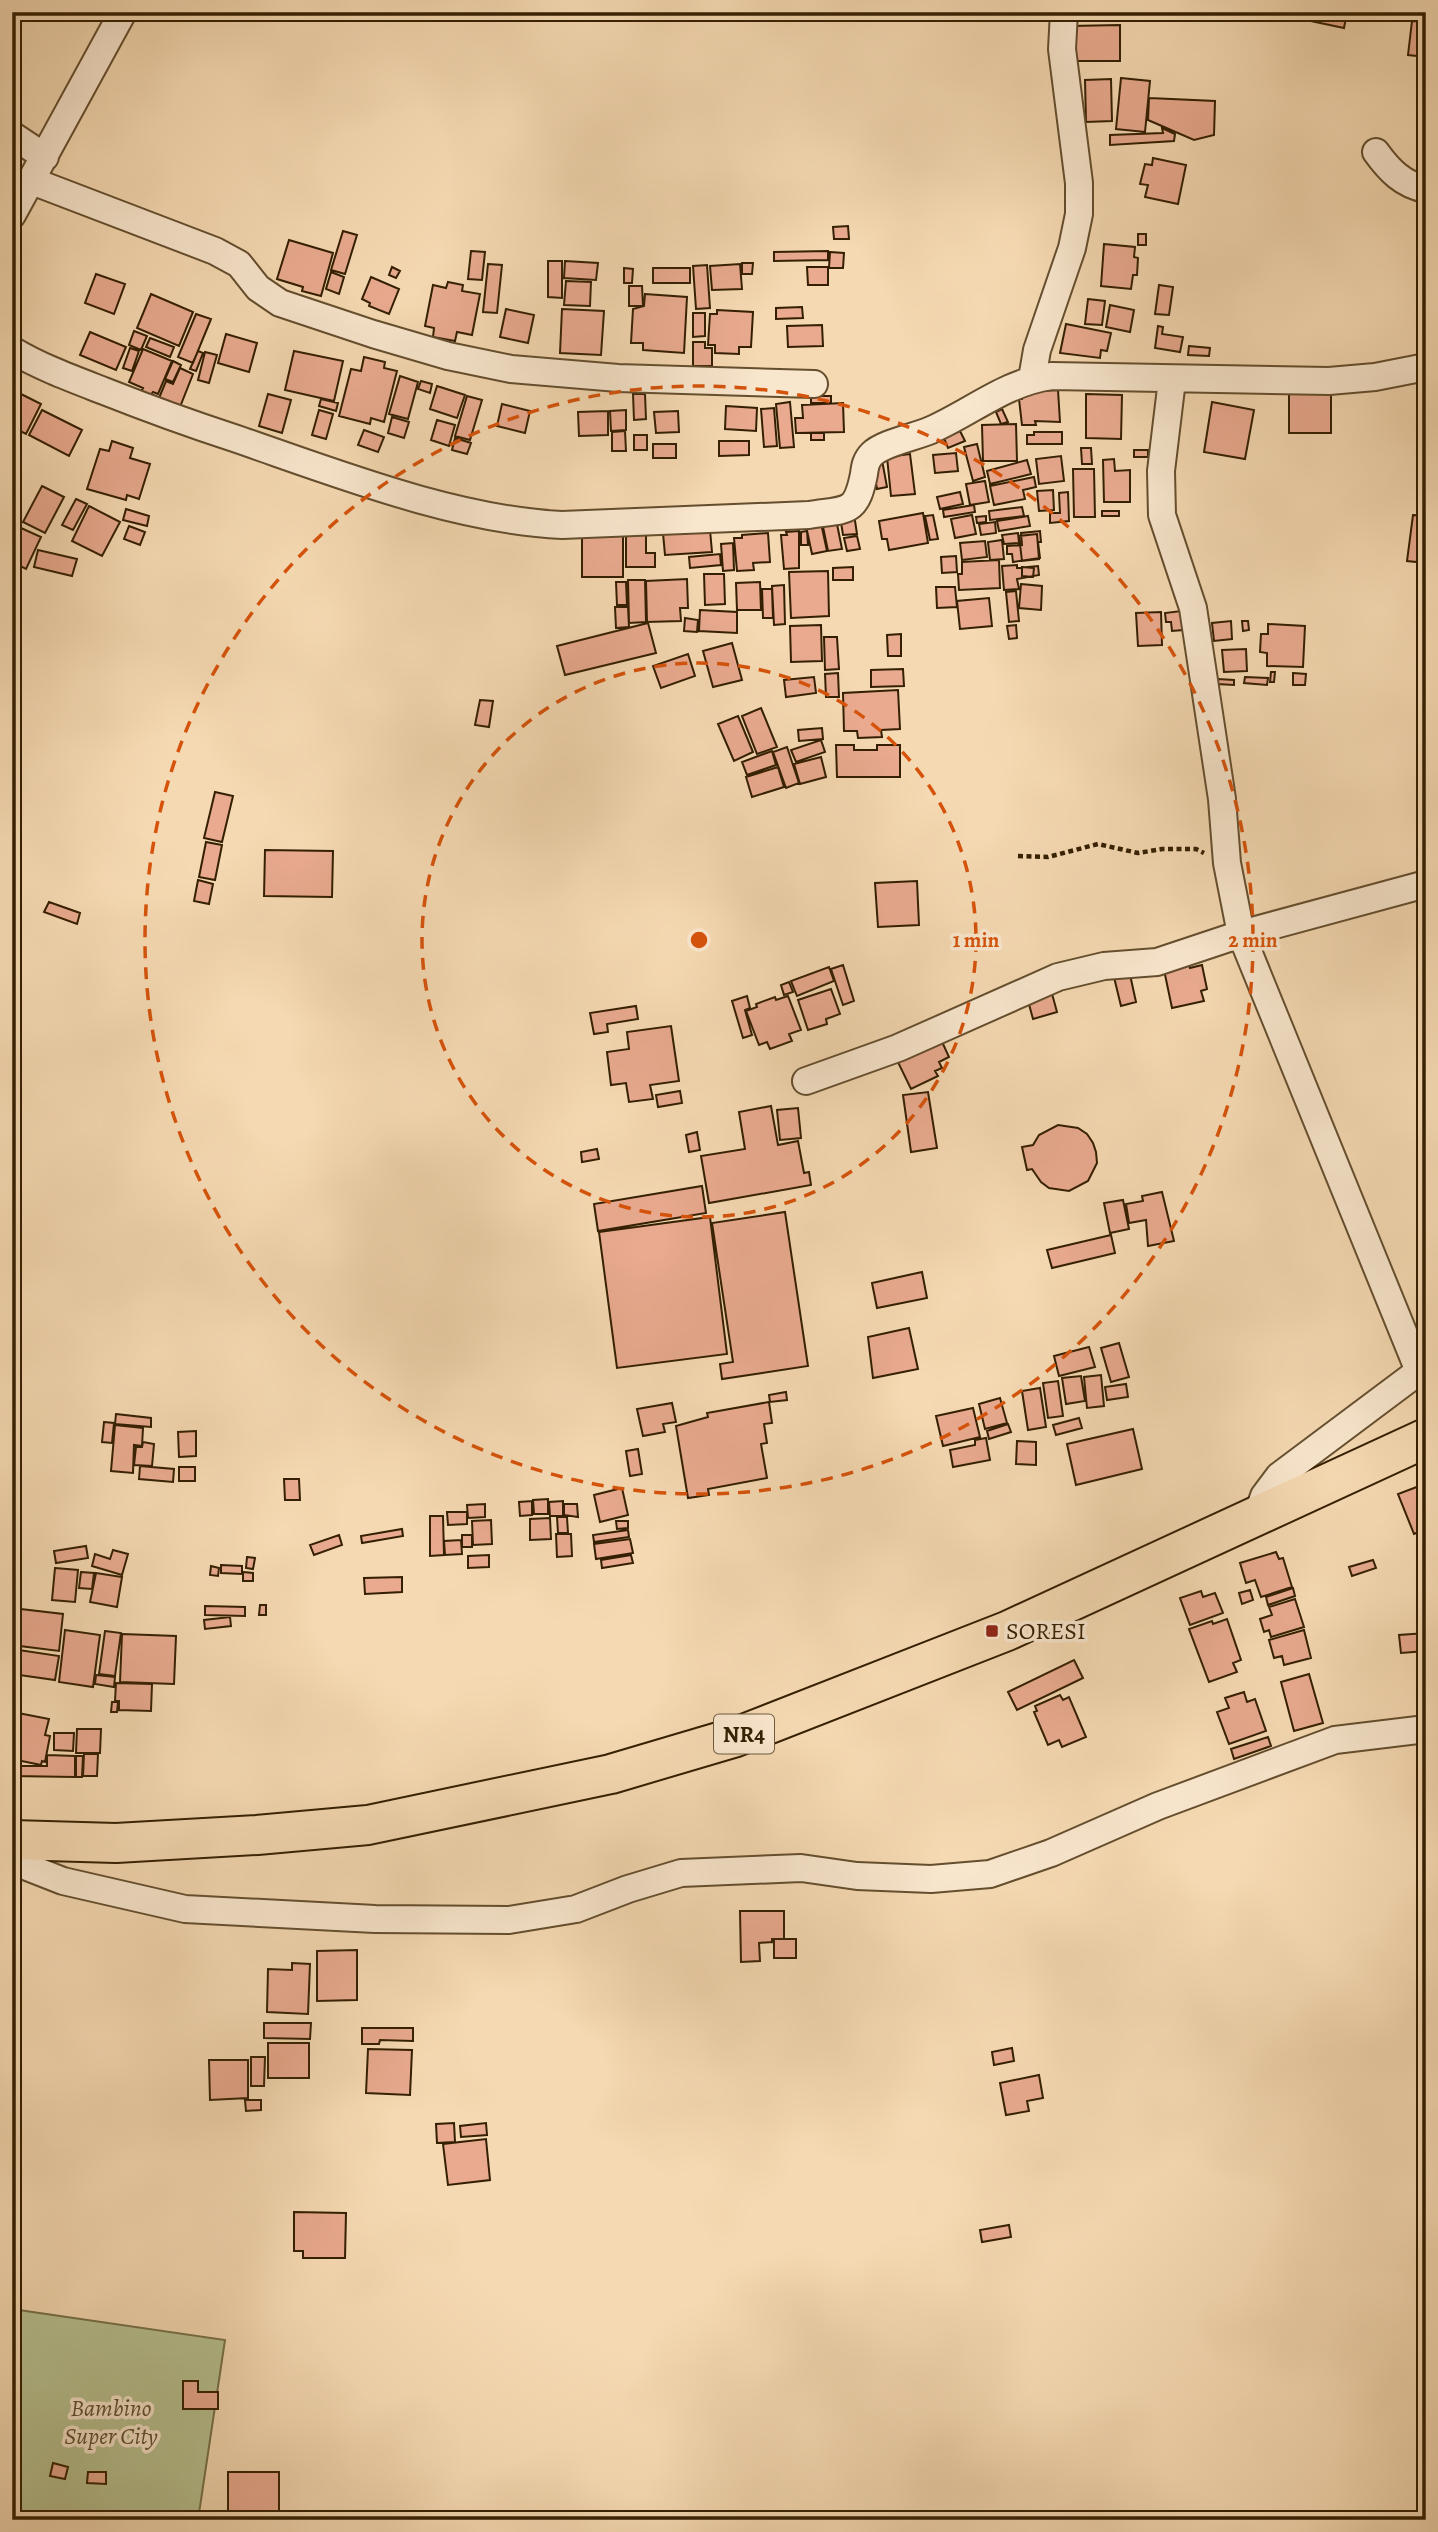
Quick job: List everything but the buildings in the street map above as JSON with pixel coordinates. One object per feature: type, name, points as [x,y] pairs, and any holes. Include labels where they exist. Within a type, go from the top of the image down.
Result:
[{"type":"highway","name":"NR4","points":[[12,1840],[116,1843],[368,1825],[611,1774],[736,1737],[1007,1631],[1426,1438]]},
{"type":"street","points":[[12,215],[123,12]]},
{"type":"street","points":[[1032,379],[1037,350],[1072,248],[1079,214],[1079,183],[1062,49],[1064,12]]},
{"type":"street","points":[[12,135],[45,157]]},
{"type":"street","points":[[1376,152],[1388,169],[1412,187],[1426,189]]},
{"type":"street","points":[[32,181],[215,251],[239,264],[258,288],[280,303],[448,356],[511,369],[618,378],[814,384]]},
{"type":"street","points":[[12,349],[83,383],[320,468],[471,512],[523,523],[562,525],[809,515],[840,510],[855,505],[861,494],[866,461],[873,452],[933,429],[1015,385],[1032,379],[1052,376],[1329,381],[1375,377],[1426,367]]},
{"type":"street","points":[[1172,380],[1161,471],[1161,515],[1193,608],[1222,799],[1227,863],[1241,934],[1422,1368],[1279,1476],[1264,1496],[1258,1516]]},
{"type":"street","points":[[806,1081],[898,1048],[1058,977],[1104,966],[1157,962],[1241,934],[1426,884]]},
{"type":"street","points":[[12,1861],[63,1881],[185,1909],[375,1919],[509,1920],[576,1909],[681,1873],[801,1868],[857,1875],[931,1879],[990,1874],[1051,1853],[1158,1806],[1335,1740],[1426,1729]]},
{"type":"path","points":[[1018,856],[1048,857],[1098,844],[1138,853],[1161,849],[1196,849],[1227,863]]},
{"type":"green space","name":"Bambino Super City","points":[[12,2309],[225,2340],[198,2520],[12,2520]]},
{"type":"place","name":"SORESI","points":[[992,1631]]}]
